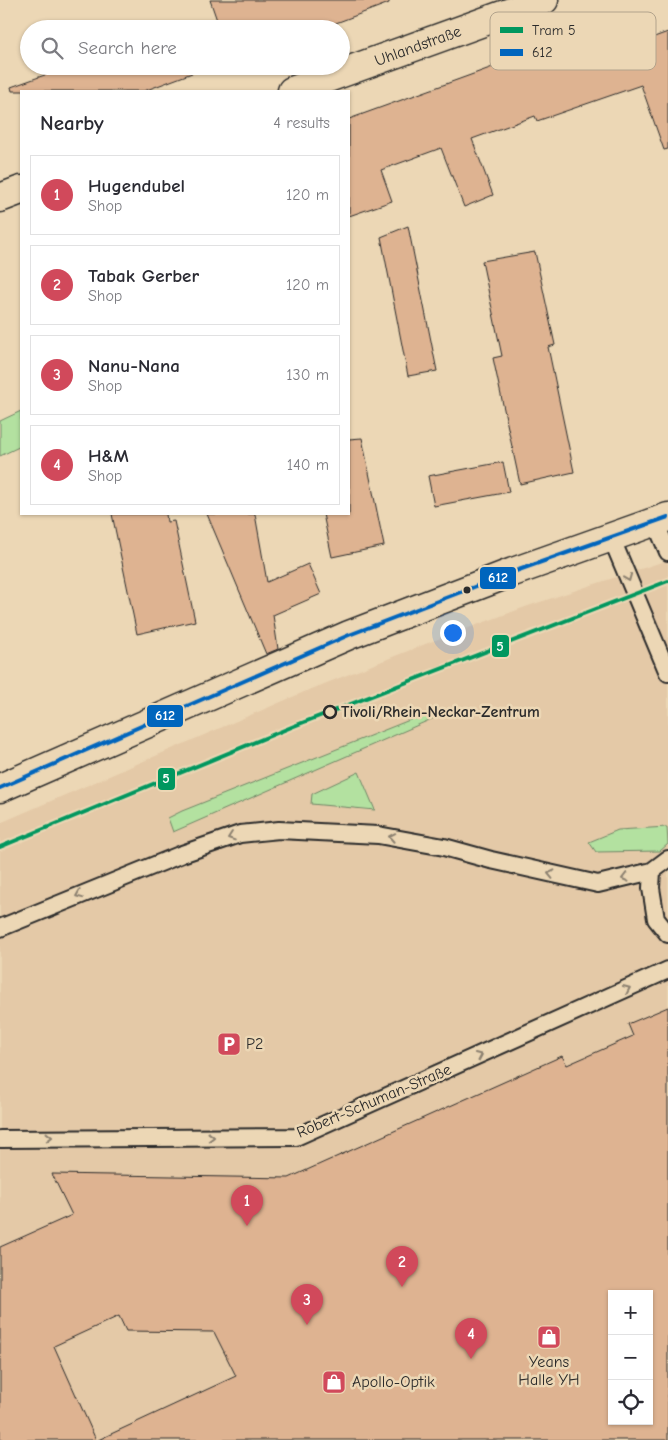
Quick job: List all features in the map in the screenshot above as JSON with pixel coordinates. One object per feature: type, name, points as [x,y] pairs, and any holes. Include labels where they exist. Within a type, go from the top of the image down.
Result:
[{"type":"main road","name":"Uhlandstraße","points":[[511,12],[544,0]]},
{"type":"main road","name":"Uhlandstraße","points":[[350,70],[490,20]]},
{"type":"main road","name":"Uhlandstraße","points":[[295,90],[336,75]]},
{"type":"main road","points":[[0,198],[20,190]]},
{"type":"main road","points":[[0,788],[349,635],[513,572],[661,519]]},
{"type":"lane","points":[[661,519],[668,552]]},
{"type":"lane","points":[[612,537],[668,673]]},
{"type":"lane","points":[[0,928],[190,851],[240,834],[279,830],[378,834],[444,847],[598,884],[652,871],[668,859]]},
{"type":"lane","points":[[652,871],[651,888],[656,919],[668,934]]},
{"type":"lane","name":"Robert-Schuman-Straße","points":[[0,1139],[296,1138],[668,970]]},
{"type":"shaded area","points":[[668,560],[668,1440],[0,1440],[0,823],[304,692],[528,606]]},
{"type":"green space","points":[[20,411],[20,446],[0,456],[0,421]]},
{"type":"green space","points":[[432,711],[434,718],[173,832],[168,818],[182,811]]},
{"type":"green space","points":[[359,772],[375,810],[311,804],[312,794]]},
{"type":"green space","points":[[667,827],[668,844],[660,851],[596,852],[589,842],[618,830]]},
{"type":"building","points":[[210,0],[389,0],[389,3],[344,20],[217,20]]},
{"type":"building","points":[[668,32],[668,149],[664,150],[641,85],[537,121],[535,116],[472,139],[493,195],[464,207],[441,148],[381,170],[392,201],[350,216],[350,119],[490,68],[490,70],[656,70],[656,36]]},
{"type":"building","points":[[45,75],[187,75],[147,90],[12,91],[11,87]]},
{"type":"building","points":[[408,226],[437,371],[408,376],[381,237]]},
{"type":"building","points":[[535,252],[555,345],[548,347],[574,472],[520,484],[493,358],[502,356],[482,261]]},
{"type":"building","points":[[362,438],[384,546],[332,557],[323,515],[350,515],[350,439]]},
{"type":"building","points":[[503,462],[509,492],[434,506],[428,476]]},
{"type":"building","points":[[112,515],[166,515],[167,522],[174,521],[195,621],[137,634]]},
{"type":"building","points":[[207,515],[255,515],[267,582],[308,564],[321,594],[273,615],[278,649],[266,654]]},
{"type":"building","points":[[668,1007],[668,1440],[98,1440],[236,1376],[214,1332],[126,1331],[119,1316],[54,1346],[96,1440],[0,1440],[0,1247],[72,1215],[52,1174],[289,1178],[562,1056],[567,1065],[633,1036],[628,1024]]},
{"type":"tram line","name":"5","points":[[0,847],[294,726],[668,581]]},
{"type":"transit line","name":"612","points":[[0,788],[349,635],[513,572],[668,517]]},
{"type":"place","name":"Tivoli/Rhein-Neckar-Zentrum","points":[[330,712]]},
{"type":"place","name":"P2","points":[[229,1044]]},
{"type":"place","name":"Hugendubel","points":[[247,1226]]},
{"type":"place","name":"Tabak Gerber","points":[[402,1287]]},
{"type":"place","name":"Nanu-Nana","points":[[307,1325]]},
{"type":"place","name":"Yeans Halle YH","points":[[549,1337]]},
{"type":"place","name":"H&M","points":[[471,1359]]},
{"type":"place","name":"Apollo-Optik","points":[[334,1382]]}]
